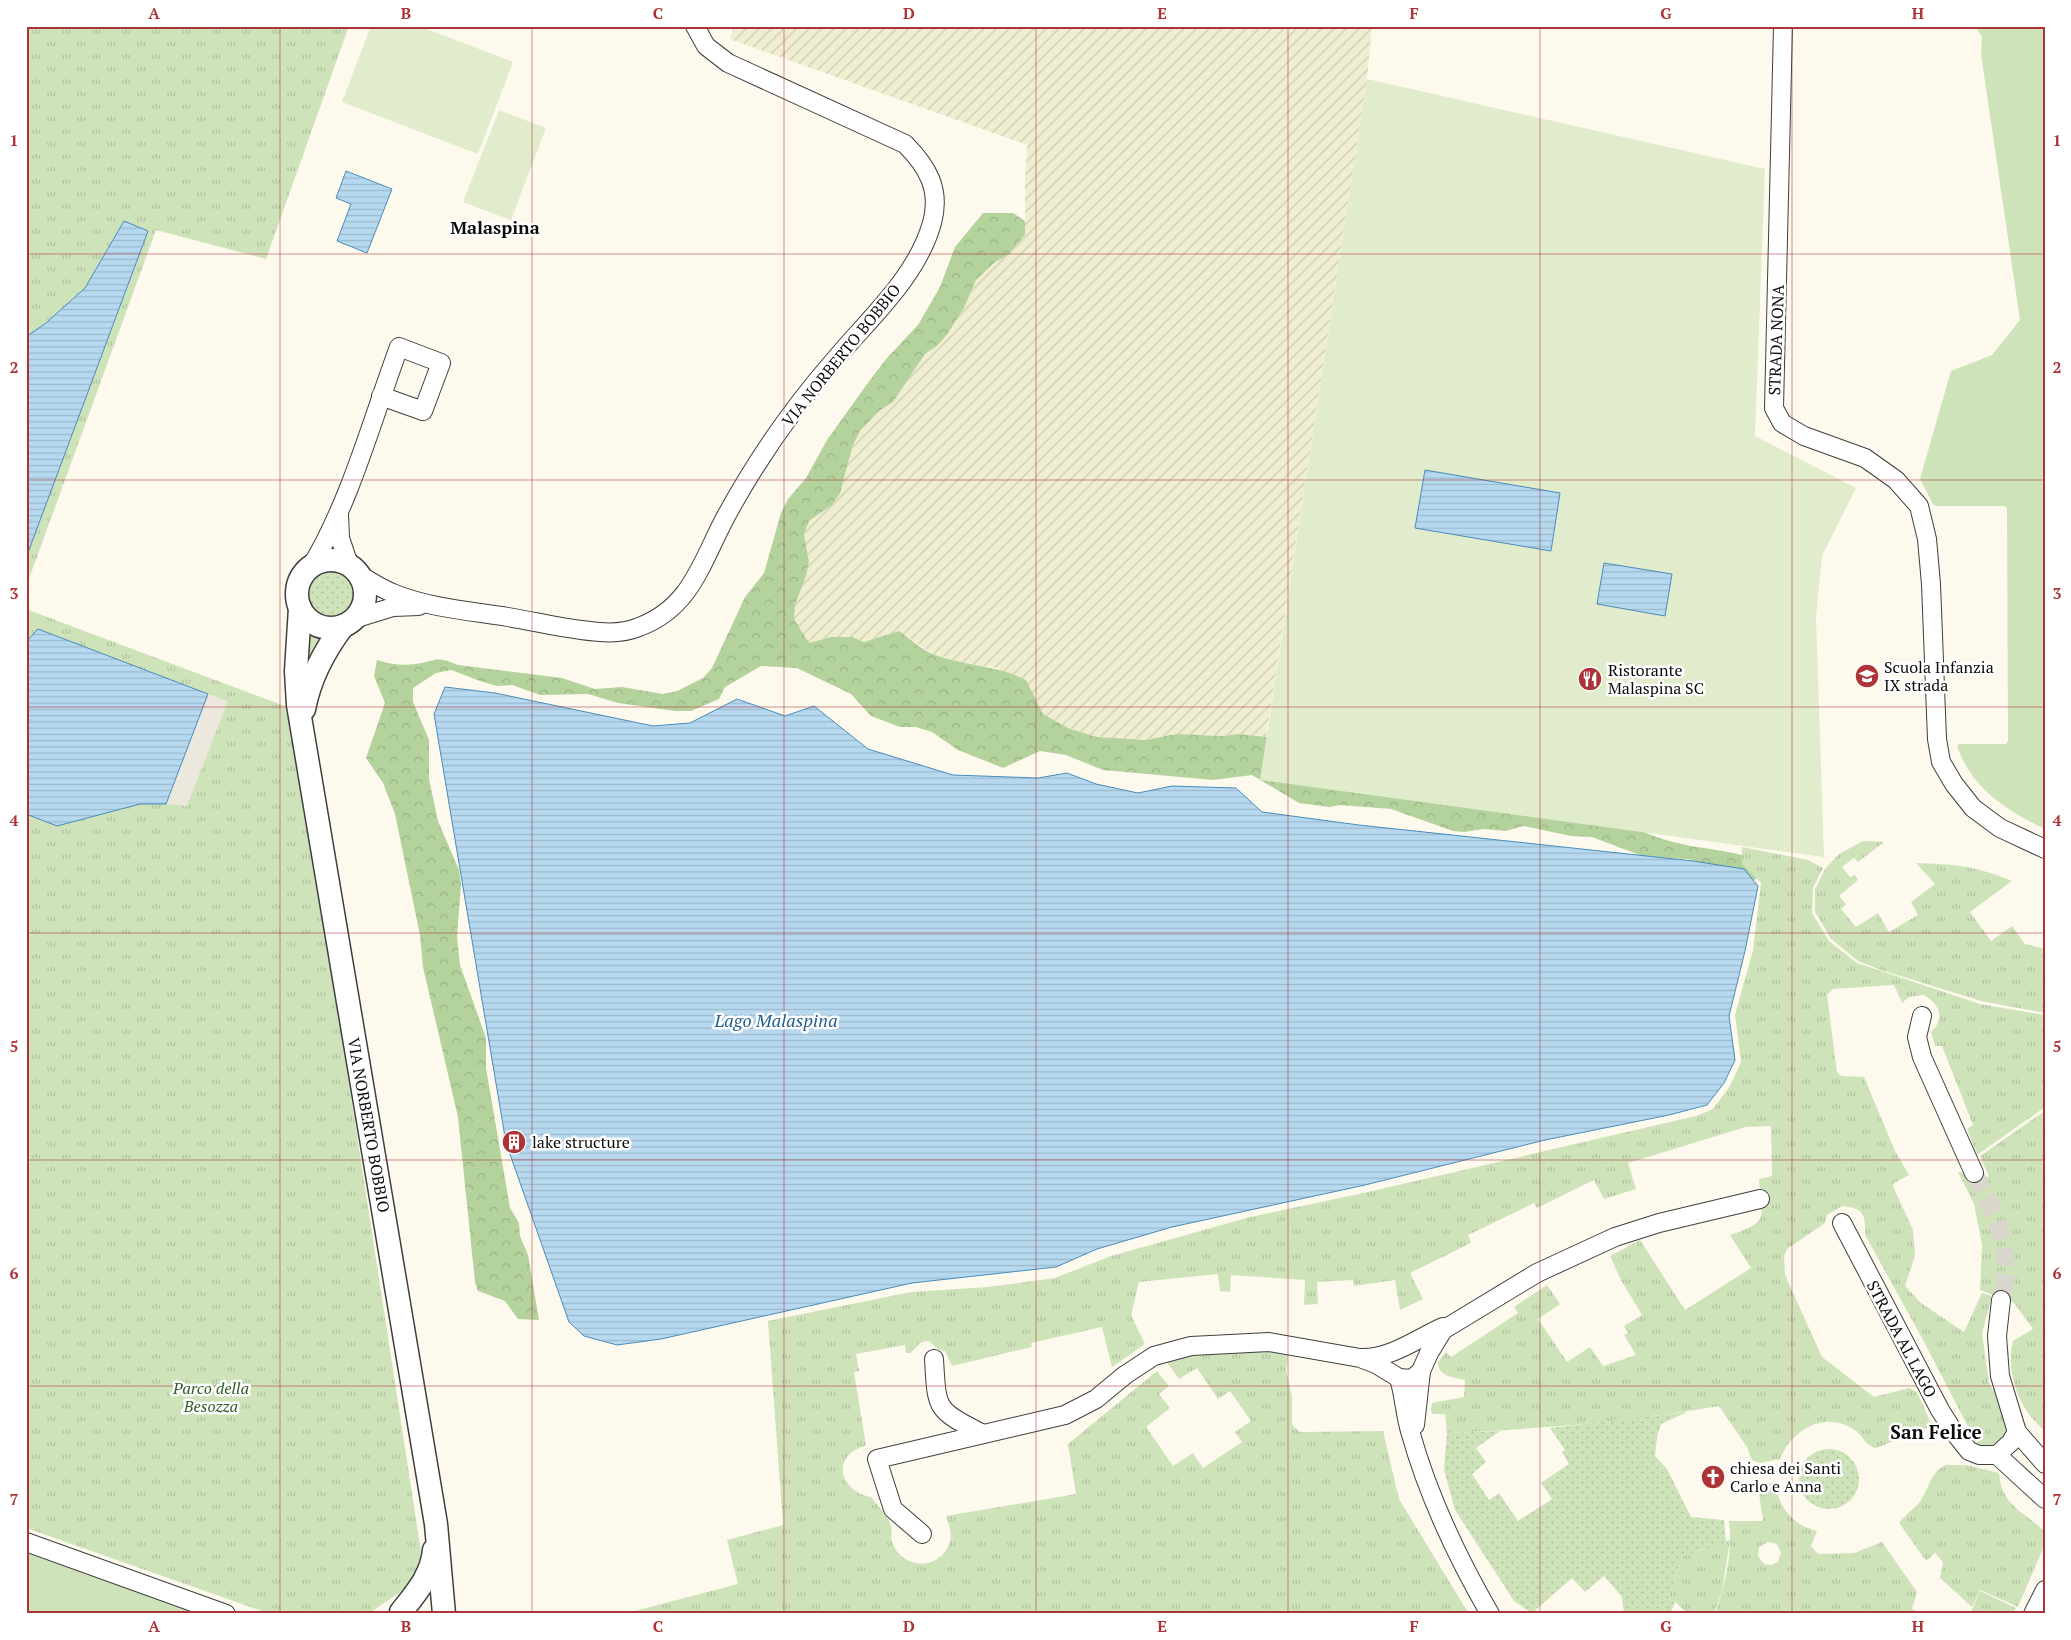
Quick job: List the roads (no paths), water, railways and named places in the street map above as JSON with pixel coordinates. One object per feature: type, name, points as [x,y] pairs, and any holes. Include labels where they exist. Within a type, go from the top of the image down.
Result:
[{"type":"street","name":"STRADA NONA","points":[[1783,26],[1774,408],[1782,423],[1804,436],[1865,458],[1896,480],[1919,506],[1927,540],[1930,566],[1937,739],[1941,762],[1954,784],[1972,808],[2000,828],[2045,849]]},
{"type":"street","name":"VIA NORBERTO BOBBIO","points":[[354,570],[396,595],[435,605],[600,632],[628,631],[639,628],[671,609],[694,584],[732,506],[783,426],[837,357],[897,289],[924,241],[935,208],[933,182],[926,167],[905,144],[728,63],[706,46],[696,29]]},
{"type":"street","points":[[339,511],[340,538],[354,570],[365,588],[364,601],[349,622],[330,628],[318,626],[307,619],[300,608],[296,596],[298,582],[312,565],[339,511],[381,396]]},
{"type":"street","points":[[312,565],[328,560],[354,570]]},
{"type":"street","name":"VIA NORBERTO BOBBIO","points":[[302,725],[310,685],[327,646],[349,622],[393,607],[435,605]]},
{"type":"street","name":"VIA NORBERTO BOBBIO","points":[[300,608],[296,671],[302,725],[436,1524],[444,1614]]},
{"type":"street","points":[[1922,1016],[1917,1036],[1922,1056],[1974,1173]]},
{"type":"street","points":[[1360,1358],[1396,1376],[1412,1379],[1422,1368],[1443,1330],[1538,1273],[1615,1236],[1684,1216],[1760,1199]]},
{"type":"street","name":"STRADA AL LAGO","points":[[1842,1223],[1944,1417],[1969,1451],[1979,1455],[1997,1455]]},
{"type":"street","points":[[2001,1300],[1997,1336],[2000,1376],[2017,1432],[2045,1464]]},
{"type":"street","points":[[922,1534],[893,1509],[877,1459],[981,1433],[1065,1415],[1096,1399],[1125,1375],[1154,1356],[1191,1346],[1269,1342],[1360,1358],[1373,1358],[1398,1349],[1469,1315]]},
{"type":"street","points":[[1398,1349],[1416,1349],[1423,1358],[1415,1426],[1417,1450]]},
{"type":"street","points":[[1398,1349],[1390,1360],[1429,1491],[1447,1533],[1490,1614]]},
{"type":"street","points":[[934,1359],[937,1401],[950,1417],[981,1433]]},
{"type":"street","points":[[2017,1432],[2008,1445],[1997,1455],[2045,1499]]},
{"type":"street","name":"VIA NORBERTO BOBBIO","points":[[400,1613],[421,1586],[430,1570],[436,1524]]},
{"type":"street","points":[[26,1542],[226,1614]]},
{"type":"street","points":[[2033,1614],[2045,1590]]},
{"type":"street","name":"VIA NORBERTO BOBBIO","points":[[400,1613],[412,1608],[423,1607],[440,1614]]},
{"type":"water","points":[[346,171],[392,189],[367,253],[337,241],[351,204],[336,198]]},
{"type":"water","points":[[124,221],[148,231],[26,558],[26,337],[46,323],[85,288]]},
{"type":"water","points":[[1425,470],[1560,493],[1551,551],[1415,528]]},
{"type":"water","points":[[1604,563],[1672,574],[1665,616],[1597,604]]},
{"type":"water","points":[[38,629],[208,694],[166,804],[140,804],[57,826],[26,814],[26,642]]},
{"type":"water","name":"Lago Malaspina","points":[[445,687],[495,693],[653,726],[690,723],[737,699],[785,716],[814,706],[868,749],[953,775],[1038,778],[1067,773],[1096,784],[1138,793],[1172,786],[1236,788],[1262,812],[1359,825],[1693,861],[1744,869],[1758,886],[1729,1016],[1735,1060],[1724,1083],[1707,1105],[1669,1115],[1545,1140],[1365,1185],[1172,1227],[1097,1249],[1056,1267],[912,1283],[661,1339],[617,1345],[584,1336],[569,1322],[506,1143],[434,714]]},
{"type":"tunnel","points":[[1974,1173],[1989,1203],[2001,1234],[2006,1267],[2001,1300]]},
{"type":"place","name":"Scuola Infanzia IX strada","points":[[1867,676]]},
{"type":"place","name":"Ristorante Malaspina SC","points":[[1590,679]]},
{"type":"place","name":"lake structure","points":[[514,1142]]},
{"type":"place","name":"chiesa dei Santi Carlo e Anna","points":[[1713,1477]]},
{"type":"district","name":"Malaspina","points":[[495,227]]},
{"type":"district","name":"San Felice","points":[[1936,1431]]},
{"type":"park label","name":"Parco della Besozza","points":[[211,1397]]}]
